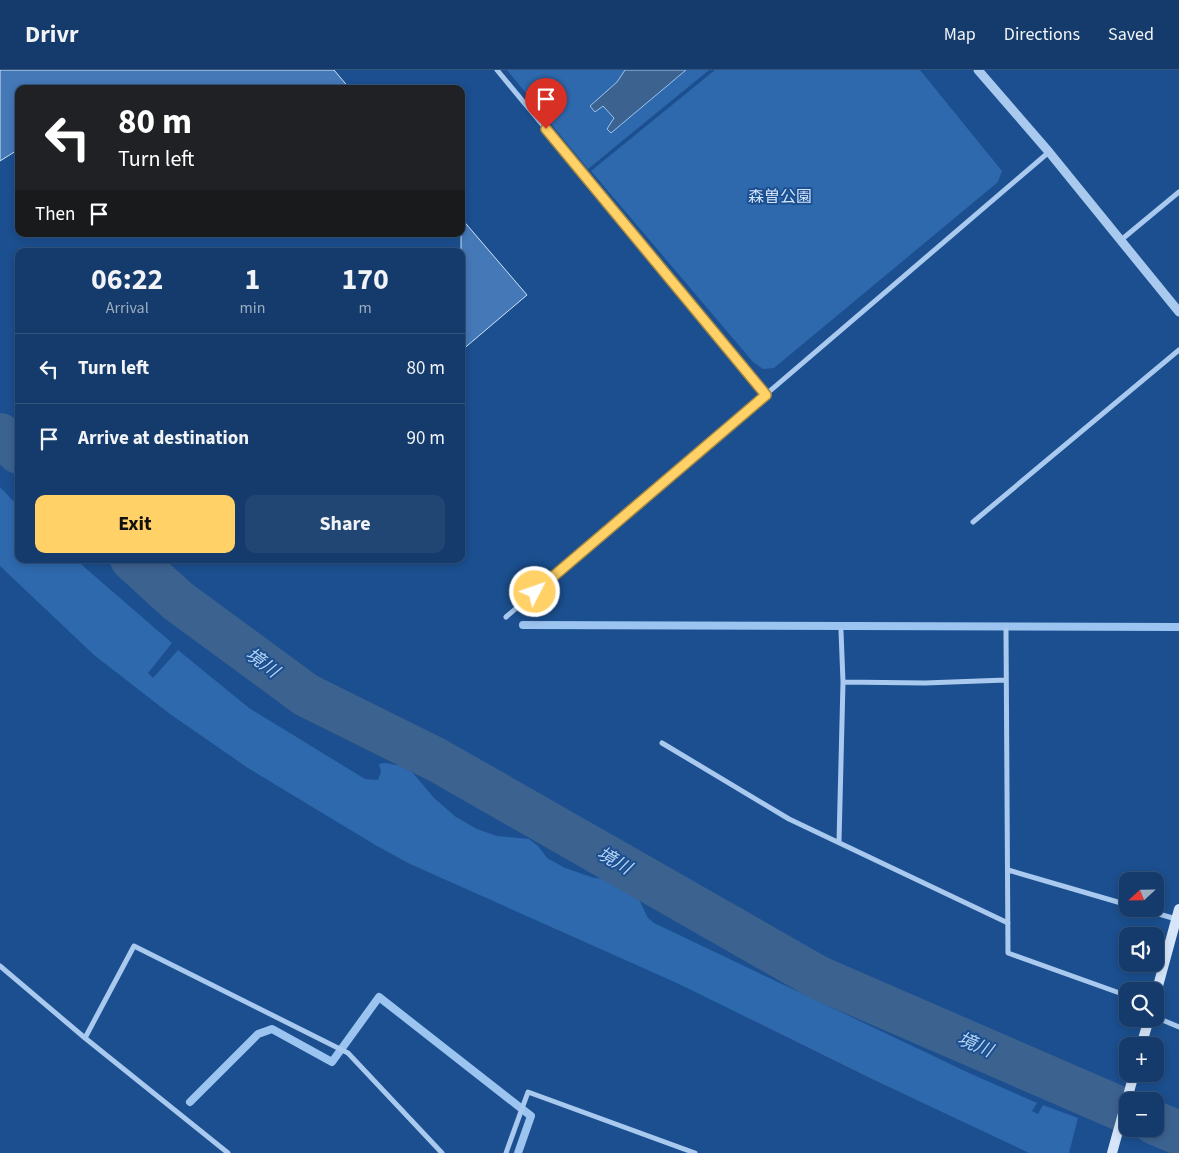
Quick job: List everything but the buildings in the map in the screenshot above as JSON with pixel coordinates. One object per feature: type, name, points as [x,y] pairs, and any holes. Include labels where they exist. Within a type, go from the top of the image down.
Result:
[{"type":"main road","points":[[1159,982],[1178,914]]},
{"type":"main road","points":[[1112,1153],[1132,1082]]},
{"type":"street","points":[[497,70],[766,395]]},
{"type":"street","points":[[978,70],[1049,152],[1179,312]]},
{"type":"street","points":[[506,617],[1049,152]]},
{"type":"street","points":[[1121,240],[1179,192]]},
{"type":"street","points":[[973,522],[1179,350]]},
{"type":"street","points":[[1006,630],[1008,953],[1119,993]]},
{"type":"street","points":[[839,842],[843,682],[841,631]]},
{"type":"street","points":[[843,682],[925,683],[1006,680]]},
{"type":"street","points":[[662,743],[789,820],[1008,923]]},
{"type":"street","points":[[1008,870],[1119,902]]},
{"type":"street","points":[[1164,912],[1178,914]]},
{"type":"street","points":[[85,1038],[134,946],[348,1053],[442,1153]]},
{"type":"street","points":[[0,966],[85,1038],[228,1153]]},
{"type":"street","points":[[1164,1023],[1179,1027]]},
{"type":"street","points":[[506,1153],[528,1092],[695,1153]]},
{"type":"green space","points":[[507,70],[709,70],[588,169]]},
{"type":"green space","name":"森曽公園","points":[[715,70],[920,70],[1002,171],[998,182],[774,368],[763,369],[753,362],[591,171]]},
{"type":"green space","points":[[0,487],[15,503],[15,563],[80,563],[172,643],[148,673],[153,678],[178,650],[249,708],[365,779],[378,780],[381,772],[379,764],[385,763],[402,766],[413,773],[434,798],[456,817],[477,829],[497,836],[529,839],[538,846],[547,858],[565,868],[594,878],[608,879],[630,889],[637,895],[648,918],[654,923],[969,1073],[1037,1103],[1032,1111],[1038,1114],[1043,1105],[1078,1118],[1069,1153],[1029,1153],[870,1078],[679,984],[410,864],[377,846],[248,768],[170,714],[94,655],[0,566]]},
{"type":"shaded area","points":[[625,70],[686,70],[611,133],[607,129],[614,118],[603,106],[595,112],[590,106],[617,82]]},
{"type":"waterway","name":"境川","points":[[0,435],[15,448]]},
{"type":"waterway","name":"境川","points":[[136,563],[178,601],[306,695],[437,760],[819,978],[1119,1108]]},
{"type":"waterway","points":[[523,625],[1179,627]]},
{"type":"waterway","points":[[190,1102],[258,1034],[272,1029],[332,1062],[379,997],[531,1116],[518,1153]]},
{"type":"waterway","name":"境川","points":[[1164,1127],[1179,1133]]},
{"type":"route","points":[[535,592],[766,395],[546,129]]}]
